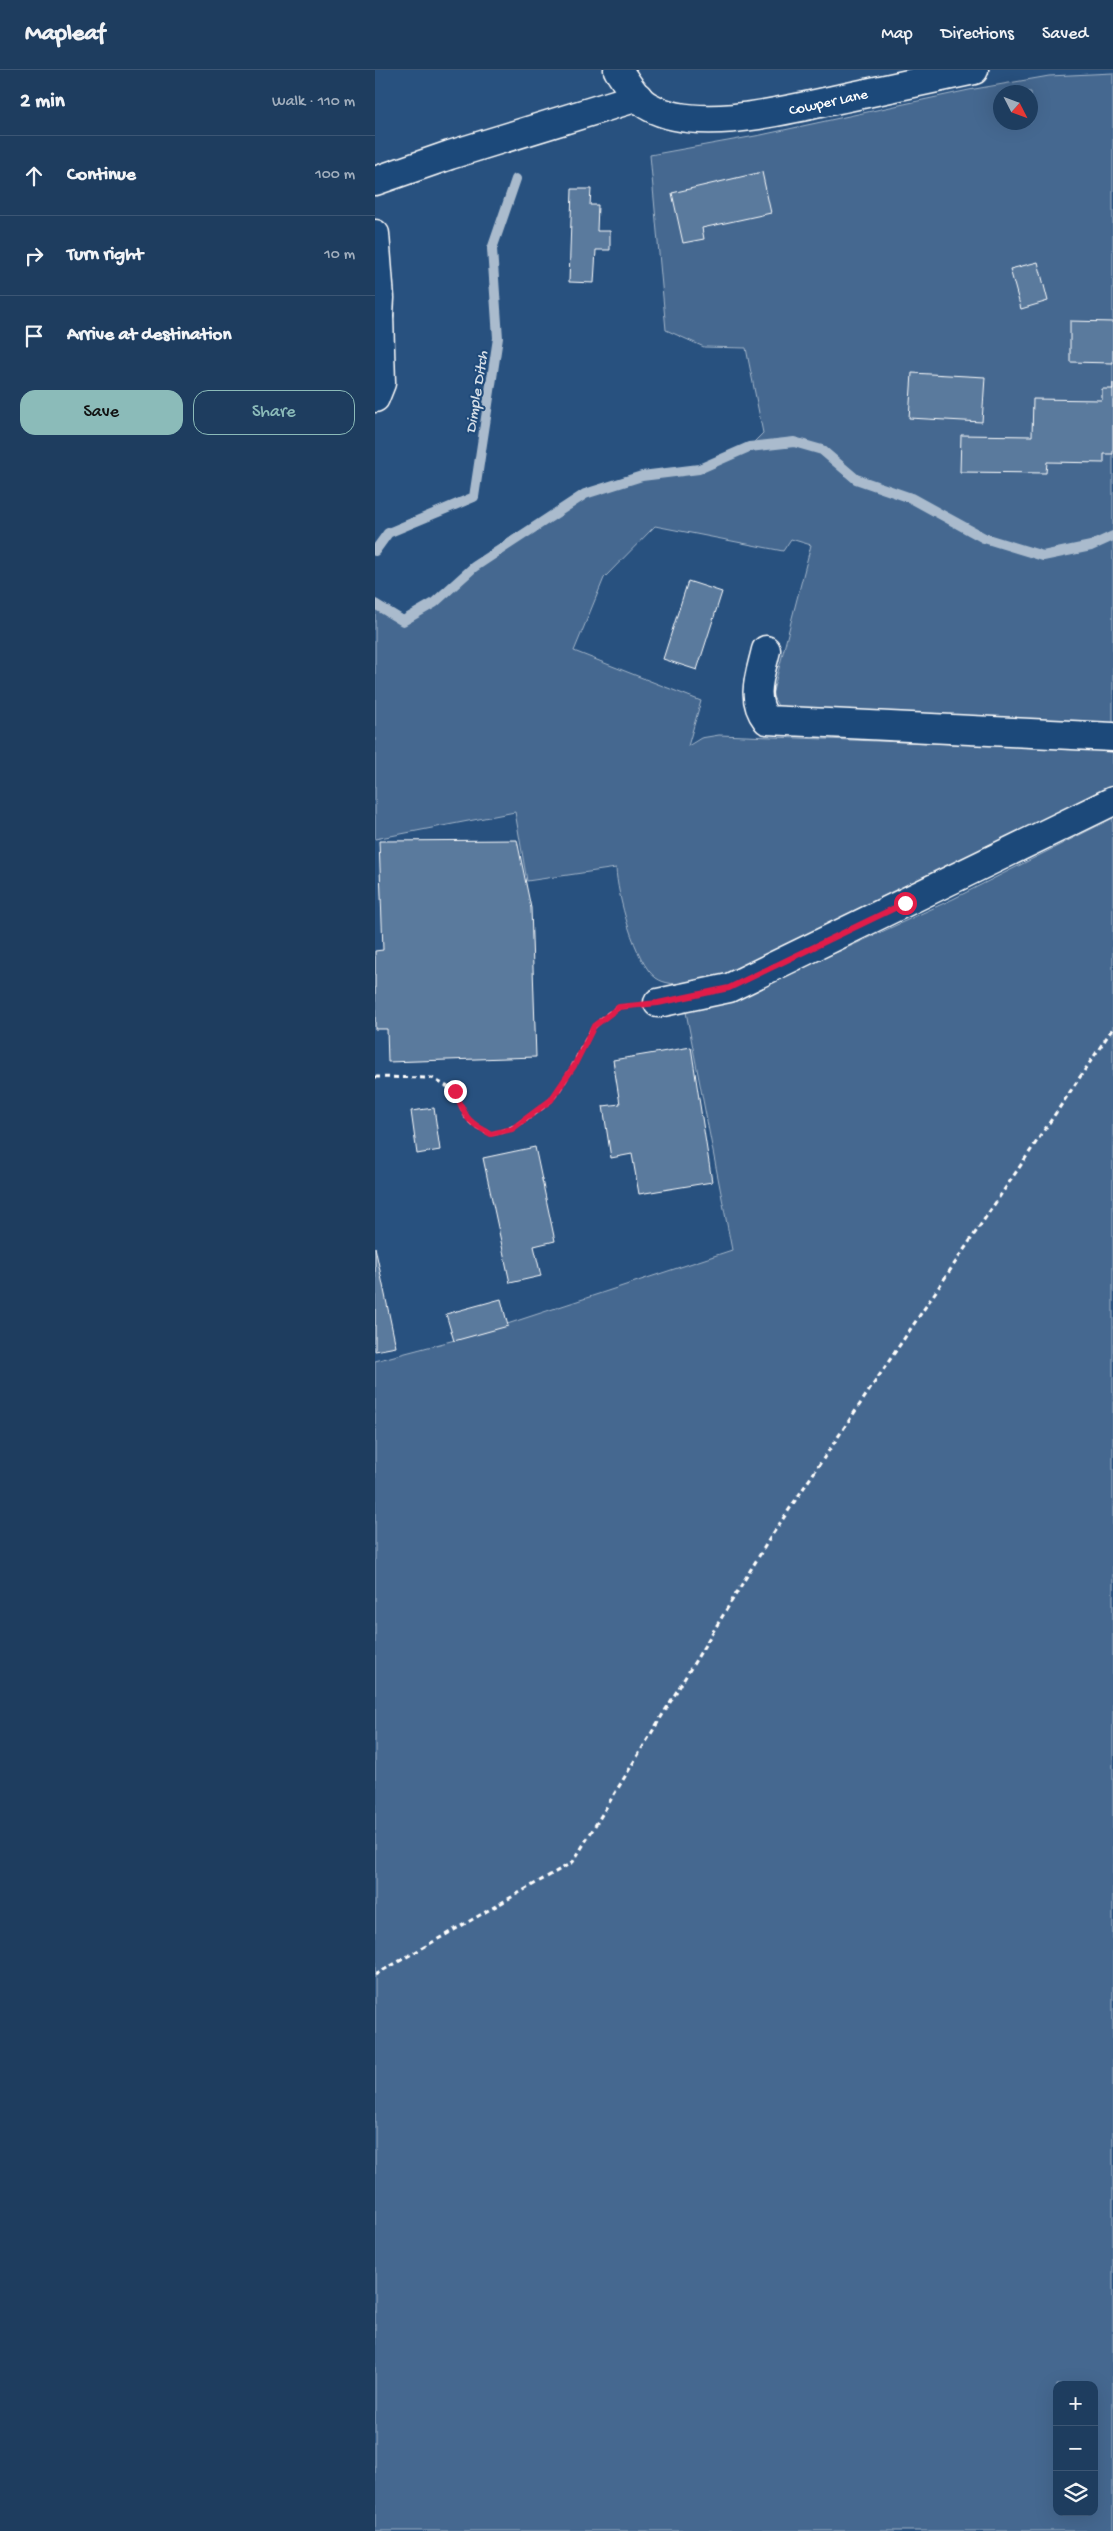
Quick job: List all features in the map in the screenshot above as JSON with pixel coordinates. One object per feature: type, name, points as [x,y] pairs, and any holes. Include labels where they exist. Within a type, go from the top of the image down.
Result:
[{"type":"street","points":[[375,181],[450,155],[638,97],[618,70]]},
{"type":"street","name":"Cowper Lane","points":[[638,97],[649,107],[681,118],[719,119],[767,114],[974,70]]},
{"type":"street","points":[[375,234],[380,298],[377,316],[381,383],[375,398]]},
{"type":"street","points":[[766,650],[757,688],[758,708],[767,720],[1113,737]]},
{"type":"street","points":[[658,1003],[729,988],[1113,801]]},
{"type":"path","points":[[375,1077],[432,1078],[455,1091],[466,1118],[473,1125],[491,1134],[512,1129],[551,1100],[574,1066],[594,1026],[619,1007],[658,1003]]},
{"type":"path","points":[[375,1975],[573,1862],[770,1538],[1113,1028]]},
{"type":"shaded area","points":[[1113,73],[1113,728],[782,713],[772,695],[811,545],[791,539],[783,551],[655,526],[604,578],[574,651],[701,701],[688,746],[701,738],[719,735],[1113,750],[1113,791],[727,977],[691,984],[663,982],[648,970],[628,927],[616,868],[527,881],[515,812],[375,839],[375,604],[403,621],[444,594],[474,567],[585,494],[642,476],[699,469],[749,447],[763,433],[746,348],[704,347],[666,330],[650,155],[761,135],[993,86],[993,130],[1038,130],[1038,85],[998,85],[1049,76]]},
{"type":"shaded area","points":[[1113,818],[1113,2531],[375,2531],[375,1361],[474,1335],[732,1250],[686,1012],[753,991],[953,899]]},
{"type":"building","points":[[762,172],[771,213],[702,228],[704,239],[683,243],[672,193]]},
{"type":"building","points":[[572,189],[591,189],[590,205],[598,205],[597,231],[610,231],[610,250],[596,250],[594,283],[569,282]]},
{"type":"building","points":[[1038,262],[1048,301],[1021,309],[1010,269]]},
{"type":"building","points":[[1070,321],[1113,322],[1113,363],[1070,362]]},
{"type":"building","points":[[912,373],[985,377],[982,422],[909,418]]},
{"type":"building","points":[[1102,389],[1113,389],[1113,454],[1104,454],[1104,463],[1047,462],[1046,473],[960,472],[961,435],[1032,436],[1033,399],[1102,400]]},
{"type":"building","points":[[688,581],[722,592],[697,670],[663,659]]},
{"type":"building","points":[[517,840],[531,908],[536,1057],[388,1062],[387,1029],[375,1029],[375,951],[383,950],[379,841]]},
{"type":"building","points":[[691,1047],[712,1182],[639,1194],[632,1154],[611,1158],[603,1106],[620,1104],[613,1060]]},
{"type":"building","points":[[434,1108],[440,1150],[417,1154],[411,1111]]},
{"type":"building","points":[[535,1147],[555,1241],[534,1246],[541,1276],[510,1283],[483,1158]]},
{"type":"building","points":[[375,1247],[396,1347],[375,1351]]},
{"type":"building","points":[[501,1299],[508,1326],[454,1341],[446,1314]]},
{"type":"waterway","name":"Dimple Ditch","points":[[375,551],[388,533],[474,497],[498,338],[492,249],[516,179]]},
{"type":"waterway","points":[[375,604],[403,621],[434,603],[474,567],[585,494],[642,476],[699,469],[749,447],[794,442],[822,450],[856,479],[911,498],[984,538],[1043,556],[1091,546],[1113,536]]},
{"type":"route","points":[[455,1091],[466,1118],[473,1125],[491,1134],[512,1129],[551,1100],[574,1066],[594,1026],[619,1007],[658,1003],[729,988],[905,903]]}]
